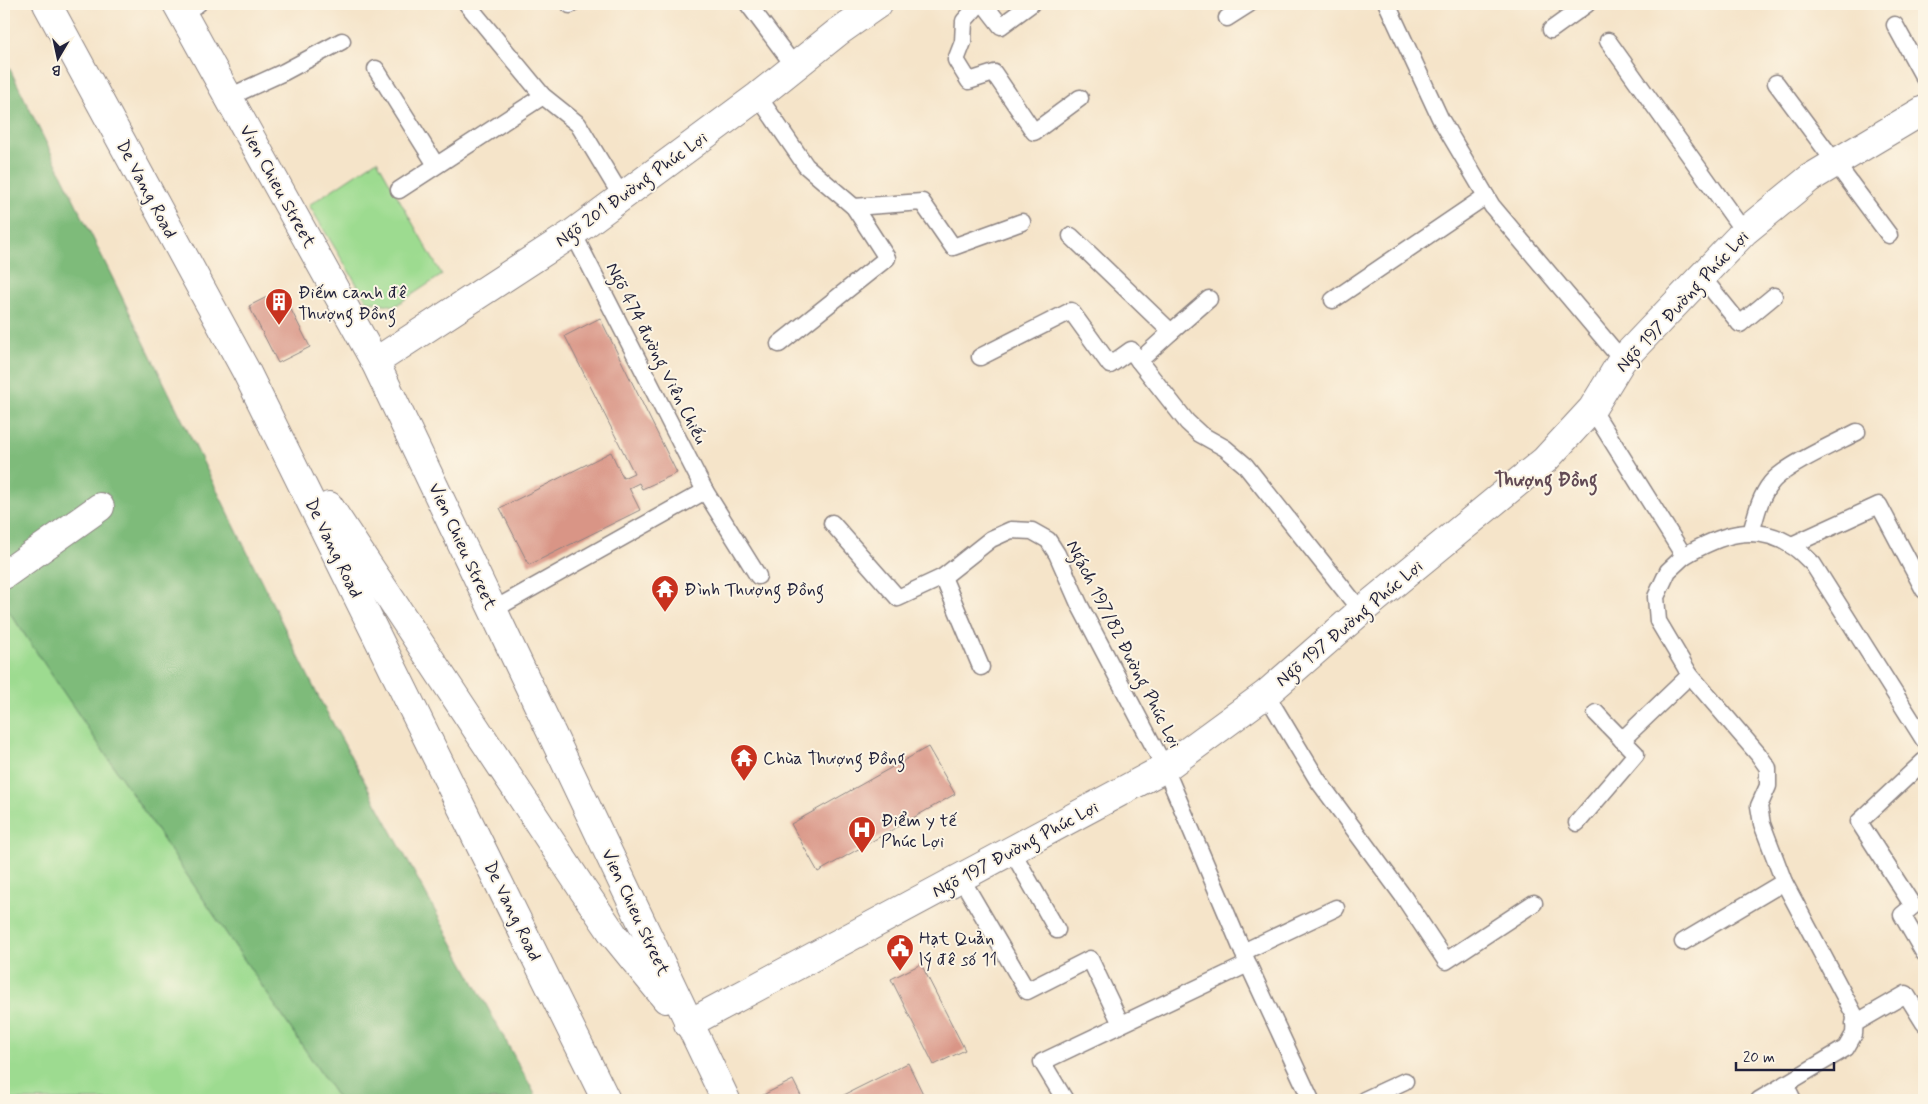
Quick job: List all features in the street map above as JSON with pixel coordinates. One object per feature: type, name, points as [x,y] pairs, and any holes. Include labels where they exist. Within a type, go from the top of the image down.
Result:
[{"type":"street","name":"De Vang Road","points":[[47,4],[265,410],[606,1100]]},
{"type":"street","name":"Ngõ 201 Đường Phúc Lợi","points":[[375,362],[573,233],[758,96],[878,4]]},
{"type":"street","name":"Vien Chieu Street","points":[[185,6],[228,97],[375,362],[688,1024],[726,1100]]},
{"type":"street","name":"Ngõ 197 Đường Phúc Lợi","points":[[688,1024],[1165,768],[1266,694],[1361,611],[1545,460],[1592,409],[1622,360],[1744,232],[1810,178],[1924,110]]},
{"type":"street","points":[[265,410],[598,912],[649,981],[688,1024]]},
{"type":"street","points":[[4,575],[100,507]]},
{"type":"lane","points":[[467,4],[543,96],[578,124],[622,197]]},
{"type":"lane","points":[[748,4],[794,67]]},
{"type":"lane","points":[[979,4],[964,21],[963,42],[956,60],[969,81],[994,73],[1034,132],[1080,98]]},
{"type":"lane","points":[[984,4],[1001,26],[1031,4]]},
{"type":"lane","points":[[1227,18],[1249,4]]},
{"type":"lane","points":[[1387,4],[1440,118],[1486,196],[1622,360]]},
{"type":"lane","points":[[1551,30],[1587,4]]},
{"type":"lane","points":[[1895,25],[1924,78]]},
{"type":"lane","points":[[228,97],[342,41]]},
{"type":"lane","points":[[1608,41],[1744,232]]},
{"type":"lane","points":[[376,69],[436,165]]},
{"type":"lane","points":[[1776,83],[1889,235]]},
{"type":"lane","points":[[398,190],[543,96]]},
{"type":"lane","points":[[758,96],[806,166],[854,206],[887,258],[779,344]]},
{"type":"lane","points":[[1332,300],[1486,196]]},
{"type":"lane","points":[[854,206],[922,202],[953,247],[1022,222]]},
{"type":"lane","name":"Ngõ 474 đường Viên Chiếu","points":[[573,233],[706,491],[758,576]]},
{"type":"lane","points":[[1071,236],[1171,332]]},
{"type":"lane","points":[[1702,277],[1740,324],[1774,296]]},
{"type":"lane","points":[[1139,361],[1209,299]]},
{"type":"lane","points":[[980,358],[1071,310],[1110,365],[1131,350],[1187,422],[1200,434],[1226,448],[1245,465],[1361,611]]},
{"type":"lane","points":[[1592,409],[1684,556]]},
{"type":"lane","points":[[1751,533],[1762,498],[1772,481],[1809,456],[1858,432]]},
{"type":"lane","points":[[493,610],[706,491]]},
{"type":"lane","points":[[1792,545],[1879,505],[1924,590]]},
{"type":"lane","name":"Ngách 197/82 Đường Phúc Lợi","points":[[832,523],[898,598],[943,577],[991,539],[1011,530],[1032,531],[1048,540],[1079,604],[1165,768],[1245,958],[1311,1100]]},
{"type":"lane","points":[[1759,1100],[1846,1048],[1854,1034],[1855,1016],[1784,882],[1762,824],[1760,806],[1768,786],[1768,768],[1690,675],[1658,622],[1656,597],[1668,571],[1684,556],[1705,544],[1731,534],[1762,533],[1792,545],[1813,564],[1924,740]]},
{"type":"lane","points":[[943,577],[980,667]]},
{"type":"lane","points":[[1622,740],[1690,675]]},
{"type":"lane","points":[[1266,694],[1317,779],[1403,896],[1446,961],[1534,903]]},
{"type":"lane","points":[[1577,823],[1636,754],[1596,713]]},
{"type":"lane","points":[[1924,761],[1859,822],[1918,903],[1902,916],[1924,953]]},
{"type":"lane","points":[[1012,850],[1057,930]]},
{"type":"lane","points":[[961,878],[1027,991],[1090,959],[1122,1024]]},
{"type":"lane","points":[[1684,942],[1784,882]]},
{"type":"lane","points":[[1065,1100],[1042,1062],[1122,1024],[1336,908]]},
{"type":"lane","points":[[1854,1024],[1906,994],[1924,1023]]},
{"type":"lane","points":[[1364,1100],[1405,1081]]},
{"type":"lane","points":[[1785,1084],[1793,1100]]},
{"type":"green space","points":[[4,57],[318,696],[538,1100],[339,1100],[4,604]]},
{"type":"green space","points":[[377,160],[442,275],[395,306],[367,301],[309,205]]},
{"type":"green space","points":[[4,604],[339,1100],[4,1100]]},
{"type":"building","name":"Điếm canh đê Thượng Đồng","points":[[281,290],[310,347],[278,363],[249,306]]},
{"type":"building","points":[[600,318],[677,473],[642,489],[639,483],[629,488],[640,510],[529,565],[500,508],[611,452],[623,478],[634,473],[565,336]]},
{"type":"building","points":[[928,747],[955,794],[818,872],[791,824]]},
{"type":"building","points":[[921,964],[965,1050],[934,1065],[891,979]]},
{"type":"building","points":[[908,1063],[925,1098],[921,1100],[834,1100]]},
{"type":"building","points":[[793,1080],[803,1100],[765,1100],[763,1095]]},
{"type":"place","name":"Điếm canh đê Thượng Đồng","points":[[279,326]]},
{"type":"place","name":"Đình Thượng Đồng","points":[[665,613]]},
{"type":"place","name":"Chùa Thượng Đồng","points":[[744,782]]},
{"type":"place","name":"Điểm y tế Phúc Lợi","points":[[862,854]]},
{"type":"place","name":"Hạt Quản lý đê số 11","points":[[900,972]]},
{"type":"district","name":"Thượng Đồng","points":[[1546,479]]}]
